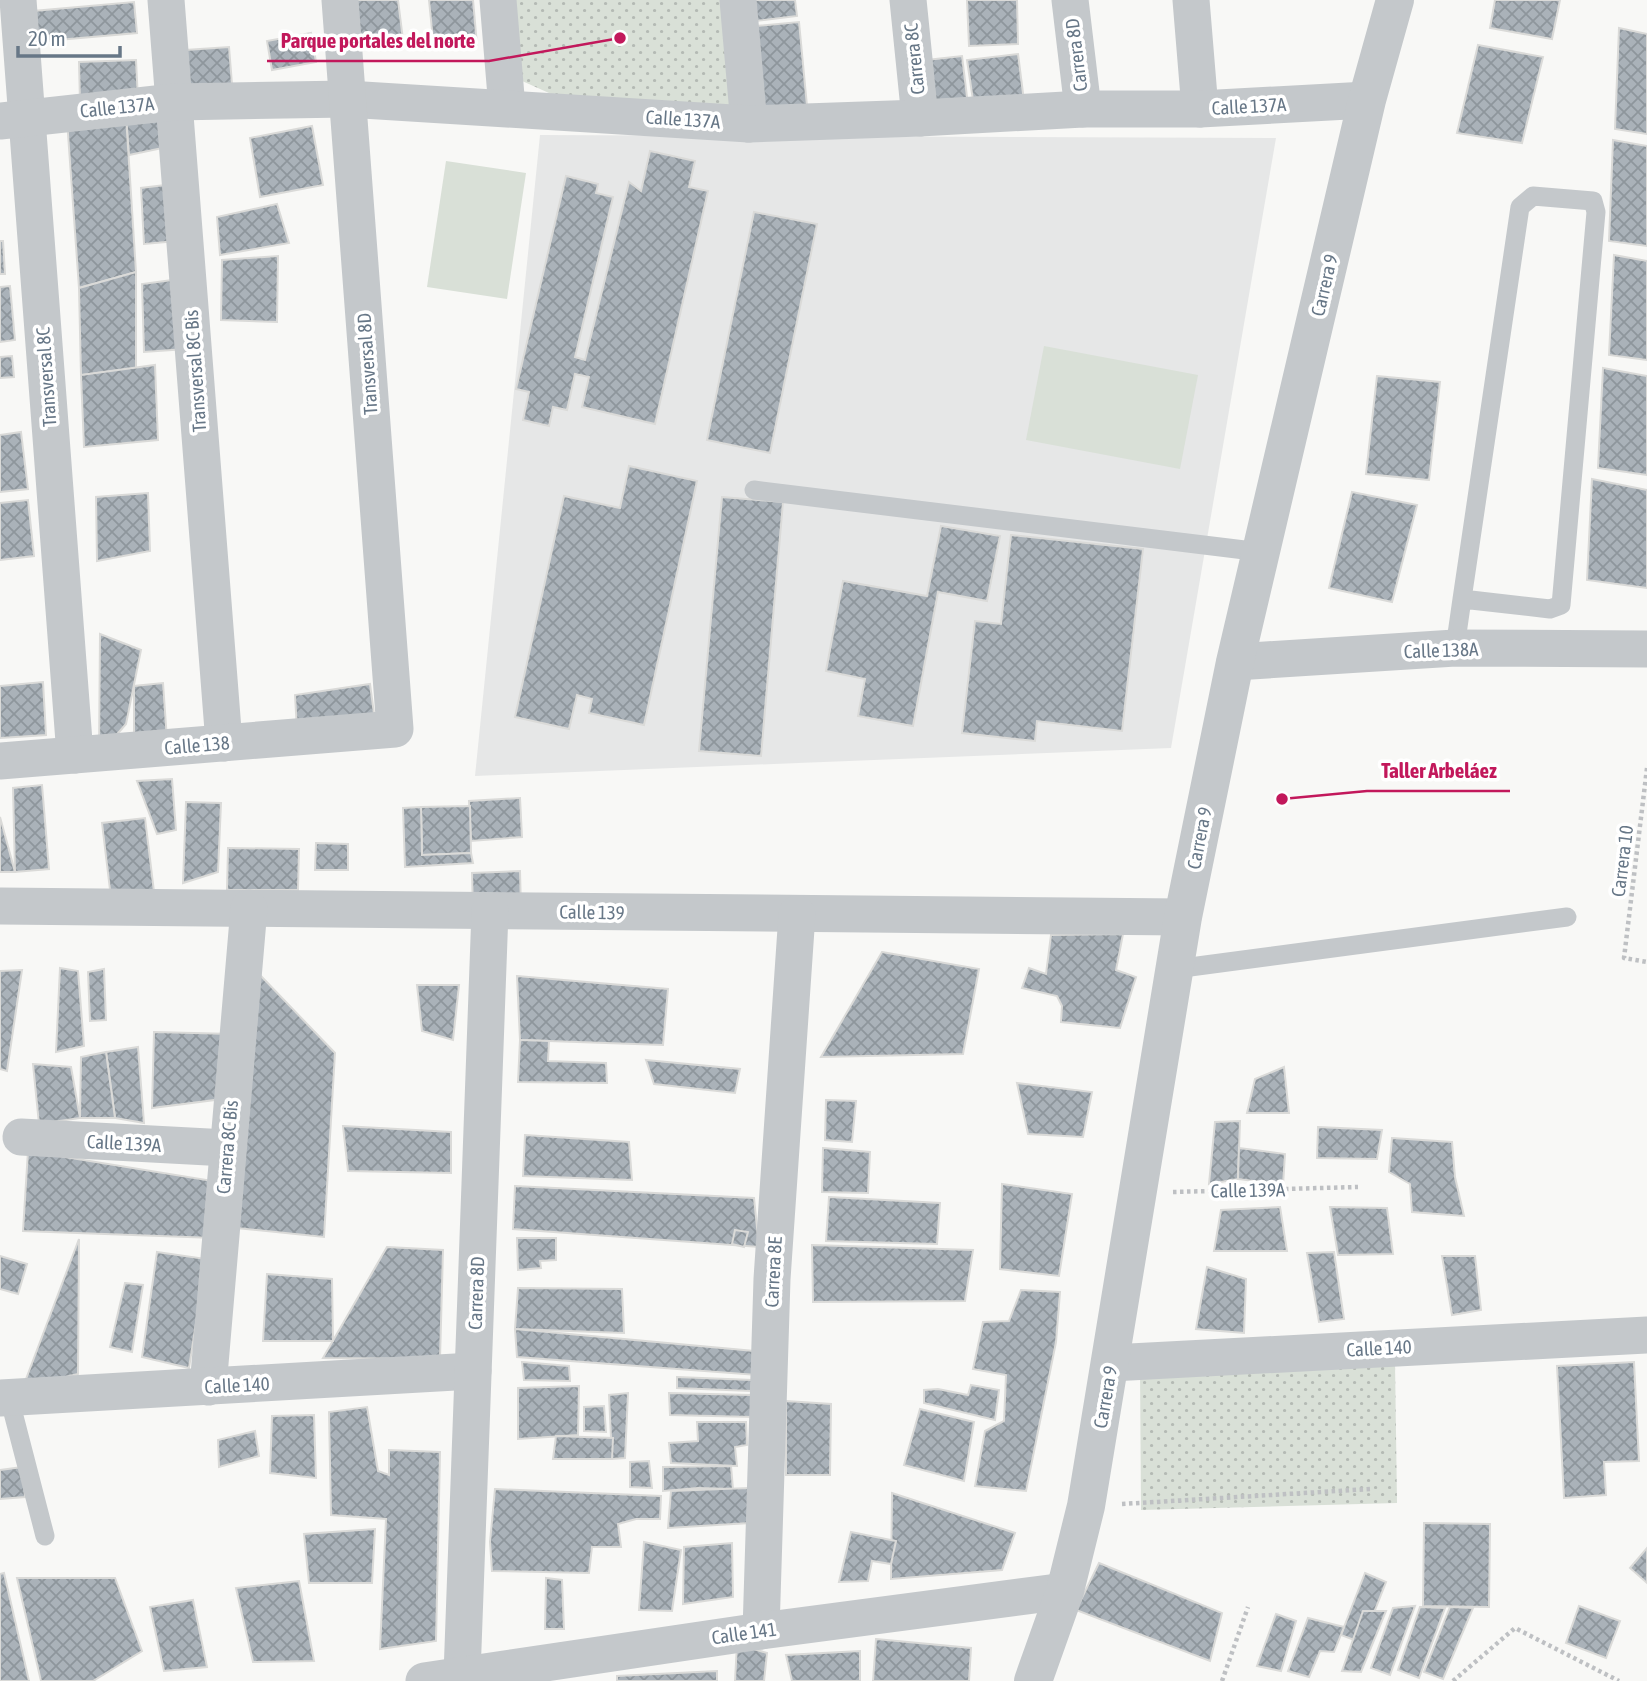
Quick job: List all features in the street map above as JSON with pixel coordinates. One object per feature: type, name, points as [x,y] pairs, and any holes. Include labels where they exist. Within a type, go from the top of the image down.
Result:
[{"type":"street","name":"Transversal 8C","points":[[18,0],[13,119],[75,755]]},
{"type":"street","name":"Transversal 8C Bis","points":[[166,0],[224,743]]},
{"type":"street","name":"Transversal 8D","points":[[340,0],[395,729]]},
{"type":"street","points":[[498,0],[507,108]]},
{"type":"street","points":[[738,0],[749,124]]},
{"type":"street","name":"Carrera 8C","points":[[908,0],[920,118]]},
{"type":"street","name":"Carrera 8D","points":[[1070,0],[1083,109]]},
{"type":"street","points":[[1191,0],[1200,108]]},
{"type":"street","name":"Carrera 9","points":[[1032,1681],[1065,1591],[1086,1506],[1183,917],[1235,662],[1367,100],[1395,0]]},
{"type":"street","name":"Calle 137A","points":[[13,119],[174,102],[347,99],[749,124],[1367,100]]},
{"type":"street","name":"Calle 138A","points":[[1235,662],[1455,648],[1647,649]]},
{"type":"street","name":"Calle 138","points":[[0,761],[395,729]]},
{"type":"street","name":"Calle 139","points":[[0,906],[1183,917]]},
{"type":"street","name":"Carrera 8C Bis","points":[[208,1387],[249,908]]},
{"type":"street","name":"Carrera 8D","points":[[482,1676],[473,1371],[490,911]]},
{"type":"street","name":"Carrera 8E","points":[[761,1630],[772,1279],[797,914]]},
{"type":"street","name":"Calle 139A","points":[[20,1137],[227,1148]]},
{"type":"street","name":"Calle 140","points":[[1111,1363],[1647,1335]]},
{"type":"street","name":"Calle 140","points":[[4,1398],[473,1371]]},
{"type":"street","name":"Calle 141","points":[[424,1681],[581,1670],[761,1630],[1065,1591]]},
{"type":"lane","points":[[1455,648],[1462,599],[1520,206],[1533,196],[1593,201],[1597,212],[1561,605],[1550,609],[1462,599]]},
{"type":"lane","points":[[754,489],[1261,552]]},
{"type":"lane","points":[[1175,970],[1567,917]]},
{"type":"lane","points":[[4,1398],[45,1536]]},
{"type":"path","name":"Carrera 10","points":[[1647,768],[1624,958],[1647,962]]},
{"type":"path","name":"Calle 139A","points":[[1138,1192],[1358,1187]]},
{"type":"path","points":[[1086,1506],[1370,1489]]},
{"type":"path","points":[[1222,1681],[1248,1607]]},
{"type":"path","points":[[1453,1681],[1515,1628],[1619,1681]]},
{"type":"shaded area","points":[[505,0],[729,0],[739,121],[578,106],[511,76]]},
{"type":"shaded area","points":[[540,135],[1276,138],[1171,748],[475,776]]},
{"type":"shaded area","points":[[446,161],[526,173],[507,299],[427,287]]},
{"type":"shaded area","points":[[1044,346],[1198,375],[1180,469],[1026,440]]},
{"type":"shaded area","points":[[1395,1362],[1397,1503],[1141,1510],[1140,1370]]},
{"type":"building","points":[[347,0],[398,0],[403,40],[353,47]]},
{"type":"building","points":[[429,0],[473,0],[477,45],[434,50]]},
{"type":"building","points":[[745,0],[795,0],[797,16],[747,22]]},
{"type":"building","points":[[967,0],[1017,0],[1018,44],[969,46]]},
{"type":"building","points":[[1495,0],[1560,0],[1552,39],[1490,28]]},
{"type":"building","points":[[134,2],[137,33],[24,43],[22,12]]},
{"type":"building","points":[[799,22],[807,106],[755,112],[746,27]]},
{"type":"building","points":[[1619,28],[1647,34],[1647,134],[1615,129]]},
{"type":"building","points":[[311,33],[316,62],[272,70],[267,41]]},
{"type":"building","points":[[1478,45],[1543,57],[1522,143],[1457,133]]},
{"type":"building","points":[[229,47],[232,84],[189,88],[186,50]]},
{"type":"building","points":[[1018,54],[1024,101],[974,107],[967,60]]},
{"type":"building","points":[[962,56],[968,105],[923,110],[918,61]]},
{"type":"building","points":[[136,60],[138,100],[80,102],[79,62]]},
{"type":"building","points":[[169,111],[172,146],[129,155],[126,116]]},
{"type":"building","points":[[126,116],[136,272],[79,288],[67,120]]},
{"type":"building","points":[[312,126],[323,185],[260,197],[250,138]]},
{"type":"building","points":[[1613,140],[1647,146],[1647,246],[1609,241]]},
{"type":"building","points":[[650,151],[695,161],[689,187],[708,191],[655,424],[582,407],[589,377],[575,374],[567,410],[553,407],[549,426],[523,420],[529,392],[516,389],[566,176],[598,184],[596,193],[613,197],[575,357],[585,360],[629,182],[641,191]]},
{"type":"building","points":[[173,184],[177,241],[144,244],[141,188]]},
{"type":"building","points":[[277,204],[289,243],[220,255],[217,217]]},
{"type":"building","points":[[754,212],[817,224],[770,453],[707,440]]},
{"type":"building","points":[[0,241],[3,241],[5,274],[0,274]]},
{"type":"building","points":[[1614,255],[1647,261],[1647,360],[1609,355]]},
{"type":"building","points":[[278,256],[277,322],[221,320],[222,260]]},
{"type":"building","points":[[136,272],[136,368],[81,375],[79,288]]},
{"type":"building","points":[[180,279],[186,349],[144,352],[142,284]]},
{"type":"building","points":[[10,286],[15,340],[0,342],[0,287]]},
{"type":"building","points":[[12,356],[14,377],[0,378],[0,357]]},
{"type":"building","points":[[155,365],[158,440],[84,447],[81,375]]},
{"type":"building","points":[[1603,368],[1647,376],[1647,475],[1598,468]]},
{"type":"building","points":[[1377,376],[1440,382],[1429,480],[1366,474]]},
{"type":"building","points":[[21,432],[28,489],[0,492],[0,435]]},
{"type":"building","points":[[629,466],[697,481],[644,725],[589,713],[592,699],[577,695],[569,729],[515,717],[564,496],[620,508]]},
{"type":"building","points":[[1592,479],[1647,490],[1647,588],[1587,580]]},
{"type":"building","points":[[1352,492],[1417,505],[1392,602],[1329,588]]},
{"type":"building","points":[[148,493],[150,551],[97,561],[96,497]]},
{"type":"building","points":[[722,497],[783,502],[761,756],[699,751]]},
{"type":"building","points":[[28,500],[34,556],[0,560],[0,503]]},
{"type":"building","points":[[941,526],[1000,536],[987,601],[938,592],[913,726],[858,716],[865,679],[826,671],[843,581],[927,596]]},
{"type":"building","points":[[1011,535],[1143,549],[1122,731],[1037,721],[1035,741],[962,733],[975,621],[1001,624]]},
{"type":"building","points":[[100,634],[141,650],[126,724],[99,755]]},
{"type":"building","points":[[43,682],[46,735],[0,738],[0,686]]},
{"type":"building","points":[[163,683],[167,740],[134,743],[134,686]]},
{"type":"building","points":[[370,684],[375,721],[297,730],[295,695]]},
{"type":"building","points":[[172,779],[176,830],[157,834],[137,781]]},
{"type":"building","points":[[42,785],[49,869],[15,872],[13,788]]},
{"type":"building","points":[[520,798],[522,837],[471,841],[469,801]]},
{"type":"building","points":[[186,802],[221,803],[218,872],[183,883]]},
{"type":"building","points":[[470,806],[471,853],[422,855],[421,807]]},
{"type":"building","points":[[421,807],[422,855],[471,853],[473,863],[405,867],[403,808]]},
{"type":"building","points":[[0,817],[15,872],[0,872]]},
{"type":"building","points":[[145,818],[155,900],[111,898],[102,823]]},
{"type":"building","points":[[316,843],[348,844],[348,870],[315,870]]},
{"type":"building","points":[[228,848],[299,849],[298,890],[227,890]]},
{"type":"building","points":[[520,871],[521,908],[473,910],[472,873]]},
{"type":"building","points":[[1123,934],[1116,970],[1136,977],[1120,1028],[1061,1022],[1062,1006],[1057,996],[1022,988],[1029,968],[1046,974],[1051,935]]},
{"type":"building","points":[[882,952],[979,969],[963,1054],[821,1057]]},
{"type":"building","points":[[60,968],[78,971],[84,1046],[56,1052]]},
{"type":"building","points":[[104,969],[106,1020],[90,1021],[88,972]]},
{"type":"building","points":[[22,970],[7,1071],[0,1069],[0,971]]},
{"type":"building","points":[[260,975],[335,1053],[324,1237],[237,1228]]},
{"type":"building","points":[[517,976],[668,989],[663,1045],[520,1040]]},
{"type":"building","points":[[417,985],[459,985],[453,1040],[422,1031]]},
{"type":"building","points":[[154,1032],[232,1034],[230,1098],[152,1108]]},
{"type":"building","points":[[520,1040],[549,1041],[548,1061],[606,1063],[607,1083],[518,1082]]},
{"type":"building","points":[[138,1047],[144,1123],[115,1118],[106,1052]]},
{"type":"building","points":[[106,1052],[115,1118],[80,1118],[81,1057]]},
{"type":"building","points":[[646,1060],[740,1069],[735,1093],[654,1084]]},
{"type":"building","points":[[33,1064],[71,1067],[80,1118],[39,1124]]},
{"type":"building","points":[[1284,1067],[1289,1113],[1247,1113],[1255,1079]]},
{"type":"building","points":[[1017,1083],[1092,1092],[1083,1137],[1028,1134]]},
{"type":"building","points":[[826,1100],[856,1101],[852,1142],[825,1140]]},
{"type":"building","points":[[1240,1121],[1238,1179],[1209,1184],[1215,1122]]},
{"type":"building","points":[[343,1126],[451,1132],[451,1173],[348,1171]]},
{"type":"building","points":[[1318,1127],[1382,1130],[1377,1159],[1317,1158]]},
{"type":"building","points":[[525,1135],[629,1142],[632,1180],[523,1176]]},
{"type":"building","points":[[1392,1138],[1452,1142],[1455,1177],[1464,1216],[1412,1212],[1410,1184],[1389,1172]]},
{"type":"building","points":[[823,1148],[870,1152],[868,1193],[822,1192]]},
{"type":"building","points":[[1239,1148],[1285,1154],[1283,1185],[1238,1179]]},
{"type":"building","points":[[28,1151],[213,1181],[214,1238],[23,1231]]},
{"type":"building","points":[[1002,1184],[1072,1194],[1059,1276],[1000,1269]]},
{"type":"building","points":[[515,1186],[754,1198],[759,1247],[513,1229]]},
{"type":"building","points":[[829,1197],[940,1203],[937,1244],[826,1241]]},
{"type":"building","points":[[1280,1207],[1287,1251],[1214,1251],[1221,1210]]},
{"type":"building","points":[[1330,1207],[1387,1208],[1393,1254],[1338,1255]]},
{"type":"building","points":[[735,1230],[748,1232],[744,1247],[732,1244]]},
{"type":"building","points":[[517,1238],[556,1238],[556,1260],[540,1261],[541,1268],[518,1270]]},
{"type":"building","points":[[79,1239],[78,1374],[23,1387]]},
{"type":"building","points":[[812,1245],[973,1250],[965,1301],[813,1302]]},
{"type":"building","points":[[387,1247],[443,1250],[440,1359],[323,1358]]},
{"type":"building","points":[[157,1252],[206,1259],[189,1368],[142,1357]]},
{"type":"building","points":[[1334,1252],[1344,1319],[1319,1322],[1307,1253]]},
{"type":"building","points":[[0,1256],[27,1264],[18,1294],[0,1289]]},
{"type":"building","points":[[1442,1256],[1475,1256],[1481,1310],[1452,1315]]},
{"type":"building","points":[[1207,1267],[1246,1279],[1244,1333],[1196,1329]]},
{"type":"building","points":[[267,1274],[332,1279],[333,1341],[263,1341]]},
{"type":"building","points":[[125,1283],[143,1285],[132,1352],[110,1347]]},
{"type":"building","points":[[518,1288],[622,1289],[624,1333],[515,1329]]},
{"type":"building","points":[[1021,1290],[1060,1292],[1056,1342],[1026,1491],[975,1486],[985,1431],[1004,1421],[1006,1375],[973,1369],[983,1322],[1009,1321]]},
{"type":"building","points":[[515,1329],[754,1351],[757,1375],[517,1357]]},
{"type":"building","points":[[522,1362],[569,1366],[570,1381],[524,1380]]},
{"type":"building","points":[[1634,1362],[1639,1461],[1604,1462],[1606,1495],[1564,1498],[1557,1366]]},
{"type":"building","points":[[677,1377],[752,1380],[751,1391],[677,1388]]},
{"type":"building","points":[[971,1385],[999,1390],[995,1420],[924,1403],[924,1390],[938,1389],[968,1395]]},
{"type":"building","points":[[579,1386],[578,1435],[518,1439],[518,1388]]},
{"type":"building","points":[[628,1393],[625,1458],[612,1459],[609,1395]]},
{"type":"building","points":[[669,1393],[751,1395],[754,1417],[670,1415]]},
{"type":"building","points":[[786,1401],[831,1404],[830,1475],[786,1475]]},
{"type":"building","points":[[604,1406],[606,1432],[584,1431],[584,1407]]},
{"type":"building","points":[[367,1407],[378,1471],[389,1475],[389,1450],[440,1452],[436,1641],[380,1649],[386,1519],[331,1515],[329,1412]]},
{"type":"building","points":[[920,1409],[974,1422],[964,1481],[904,1465]]},
{"type":"building","points":[[314,1415],[316,1478],[270,1473],[272,1416]]},
{"type":"building","points":[[697,1422],[746,1422],[747,1445],[735,1447],[737,1466],[671,1463],[669,1443],[698,1441]]},
{"type":"building","points":[[255,1431],[259,1456],[219,1467],[218,1440]]},
{"type":"building","points":[[556,1436],[613,1438],[612,1459],[553,1459]]},
{"type":"building","points":[[649,1461],[652,1488],[630,1487],[630,1462]]},
{"type":"building","points":[[731,1466],[733,1489],[663,1491],[663,1467]]},
{"type":"building","points":[[23,1467],[25,1497],[0,1499],[0,1470]]},
{"type":"building","points":[[749,1488],[750,1523],[668,1528],[671,1491]]},
{"type":"building","points":[[495,1489],[661,1496],[660,1519],[636,1519],[618,1524],[621,1547],[592,1547],[589,1573],[492,1571],[490,1542]]},
{"type":"building","points":[[892,1493],[1015,1533],[1002,1570],[891,1579]]},
{"type":"building","points":[[1424,1523],[1490,1524],[1489,1607],[1423,1606]]},
{"type":"building","points":[[375,1529],[372,1583],[309,1583],[304,1534]]},
{"type":"building","points":[[851,1532],[896,1541],[891,1564],[872,1561],[868,1581],[839,1582]]},
{"type":"building","points":[[644,1542],[681,1550],[672,1611],[639,1610]]},
{"type":"building","points":[[732,1543],[733,1597],[683,1604],[684,1547]]},
{"type":"building","points":[[1647,1548],[1647,1583],[1630,1568]]},
{"type":"building","points":[[1099,1563],[1222,1613],[1210,1661],[1076,1610]]},
{"type":"building","points":[[4,1573],[29,1681],[0,1681],[0,1574]]},
{"type":"building","points":[[1365,1573],[1386,1582],[1362,1643],[1341,1635]]},
{"type":"building","points":[[17,1578],[115,1578],[142,1651],[93,1681],[41,1681]]},
{"type":"building","points":[[546,1578],[562,1580],[564,1629],[545,1629]]},
{"type":"building","points":[[299,1581],[314,1661],[253,1662],[236,1588]]},
{"type":"building","points":[[193,1600],[207,1667],[164,1671],[150,1607]]},
{"type":"building","points":[[1415,1606],[1390,1675],[1371,1668],[1393,1608]]},
{"type":"building","points":[[1579,1606],[1620,1621],[1606,1658],[1566,1643]]},
{"type":"building","points":[[1420,1607],[1445,1608],[1419,1678],[1398,1670]]},
{"type":"building","points":[[1450,1607],[1473,1608],[1443,1679],[1424,1672]]},
{"type":"building","points":[[1363,1611],[1386,1611],[1361,1672],[1342,1671]]},
{"type":"building","points":[[1276,1614],[1296,1621],[1281,1671],[1257,1666]]},
{"type":"building","points":[[1308,1618],[1344,1627],[1334,1652],[1320,1651],[1309,1677],[1288,1671]]},
{"type":"building","points":[[876,1639],[971,1648],[969,1681],[873,1681]]},
{"type":"building","points":[[737,1644],[767,1653],[764,1681],[735,1681]]},
{"type":"building","points":[[860,1651],[860,1681],[792,1681],[786,1655]]},
{"type":"building","points":[[717,1671],[717,1681],[617,1681],[617,1676]]},
{"type":"place","name":"Parque portales del norte","points":[[620,38]]},
{"type":"place","name":"Taller Arbeláez","points":[[1282,799]]}]
